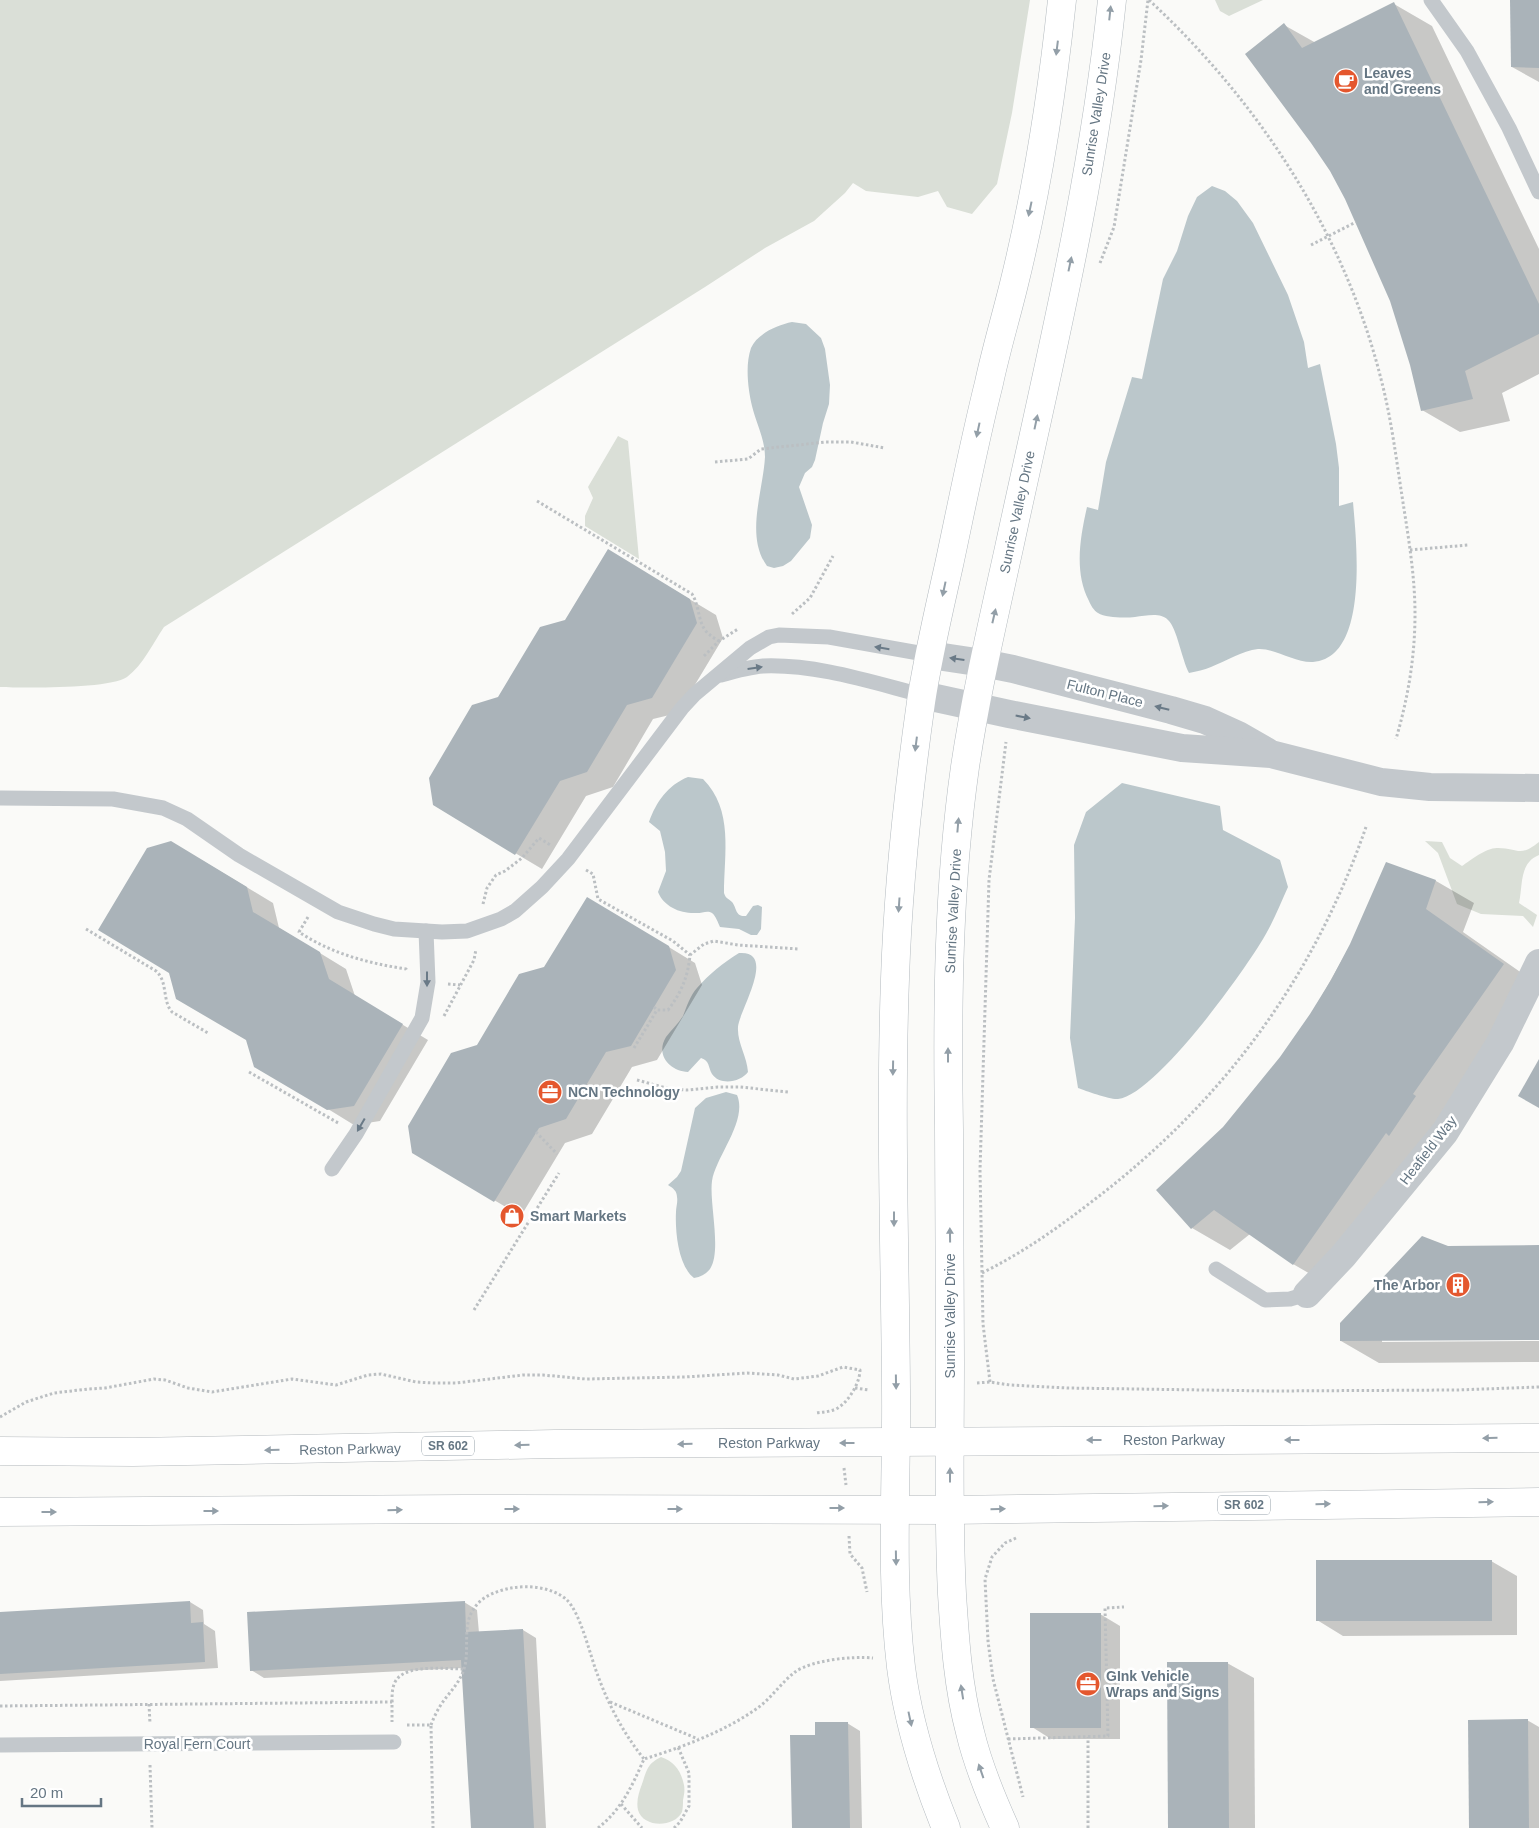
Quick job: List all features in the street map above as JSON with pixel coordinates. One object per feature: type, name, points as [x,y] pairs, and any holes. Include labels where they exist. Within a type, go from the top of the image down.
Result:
[{"type":"main road","points":[[946,1828],[914,1738],[904,1684],[896,1598],[893,1152],[895,982],[905,833],[922,696],[989,383],[1015,282],[1034,189],[1048,105],[1062,0]]},
{"type":"main road","name":"Sunrise Valley Drive","points":[[1006,1828],[975,1753],[963,1702],[954,1623],[950,1510],[948,1066],[950,944],[959,812],[975,707],[1074,244],[1094,131],[1112,0]]},
{"type":"main road","name":"Reston Parkway","points":[[0,1451],[133,1452],[555,1444],[1539,1438]]},
{"type":"main road","name":"SR 602","points":[[0,1512],[463,1509],[950,1510],[1539,1502]]},
{"type":"street","name":"Fulton Place","points":[[930,656],[983,663],[1119,696],[1205,720],[1238,735],[1271,754]]},
{"type":"street","name":"Fulton Place","points":[[922,696],[1182,748],[1271,754],[1381,782],[1430,788],[1539,788]]},
{"type":"street","name":"Heafield Way","points":[[1307,1294],[1343,1256],[1445,1132],[1500,1043],[1539,963]]},
{"type":"lane","points":[[1430,0],[1466,51],[1509,128],[1539,192]]},
{"type":"lane","points":[[0,798],[113,799],[162,808],[187,819],[239,855],[338,912],[374,924],[412,931],[442,932],[466,930],[490,924],[515,911],[535,894],[568,859],[694,694],[750,648],[769,637],[780,635],[829,637],[930,656]]},
{"type":"lane","points":[[717,676],[761,666],[794,666],[824,671],[922,696]]},
{"type":"lane","points":[[332,1169],[356,1134],[420,1025],[425,1007],[428,982],[426,931]]},
{"type":"lane","points":[[1216,1269],[1265,1300],[1290,1299],[1307,1294]]},
{"type":"lane","name":"Royal Fern Court","points":[[0,1745],[394,1742]]},
{"type":"path","points":[[1149,0],[1226,79],[1295,176],[1314,208],[1343,268],[1362,318],[1382,380],[1410,550],[1415,614],[1414,639],[1408,693],[1396,739]]},
{"type":"path","points":[[1311,245],[1356,222]]},
{"type":"path","points":[[715,462],[748,459],[761,449],[826,442],[851,442],[885,448]]},
{"type":"path","points":[[537,502],[692,594],[696,600],[704,627],[707,632],[719,641],[745,626]]},
{"type":"path","points":[[1410,550],[1468,545]]},
{"type":"path","points":[[787,616],[795,612],[810,598],[833,556]]},
{"type":"path","points":[[1006,750],[989,880],[980,1170],[983,1324],[990,1382],[1038,1387],[1237,1391],[1428,1390],[1539,1387]]},
{"type":"path","points":[[982,1273],[1034,1245],[1114,1185],[1173,1133],[1234,1068],[1292,985],[1319,938],[1341,890],[1366,826]]},
{"type":"path","points":[[487,888],[496,875],[505,871],[522,858],[539,838],[554,847]]},
{"type":"path","points":[[598,899],[673,941],[690,955]]},
{"type":"path","points":[[317,901],[299,932],[311,940],[342,954],[406,969],[413,980],[460,985],[474,960],[476,951]]},
{"type":"path","points":[[86,929],[156,970],[162,978],[169,1008],[208,1033]]},
{"type":"path","points":[[634,1048],[655,1008],[668,1010],[681,991],[686,980],[690,955],[704,944],[714,941],[738,945],[799,949]]},
{"type":"path","points":[[250,1072],[342,1126]]},
{"type":"path","points":[[637,1080],[670,1089],[740,1087],[788,1092]]},
{"type":"path","points":[[536,1132],[557,1154]]},
{"type":"path","points":[[474,1310],[559,1173]]},
{"type":"path","points":[[0,1417],[26,1402],[54,1393],[105,1388],[154,1379],[212,1392],[292,1379],[336,1385],[368,1375],[381,1374],[416,1382],[434,1383],[456,1383],[523,1375],[586,1379],[685,1378],[747,1373],[778,1375],[794,1379],[818,1376],[843,1367],[860,1370],[855,1388]]},
{"type":"path","points":[[1016,1538],[1005,1543],[992,1557],[985,1579],[988,1641],[993,1679],[1025,1804]]},
{"type":"path","points":[[431,1725],[439,1707],[460,1680],[464,1670],[468,1625],[473,1609],[484,1598],[497,1592],[520,1587],[535,1587],[556,1594],[570,1604],[578,1618],[598,1678],[628,1736],[644,1759]]},
{"type":"path","points":[[1008,1739],[1108,1736],[1105,1608],[1124,1607]]},
{"type":"path","points":[[598,1828],[622,1804],[644,1759],[716,1732],[759,1707],[797,1671],[833,1660],[860,1656],[873,1658]]},
{"type":"path","points":[[392,1702],[392,1691],[397,1679],[409,1671],[422,1669],[464,1670]]},
{"type":"path","points":[[610,1702],[698,1739]]},
{"type":"path","points":[[0,1706],[149,1704]]},
{"type":"path","points":[[1088,1737],[1088,1828]]},
{"type":"path","points":[[674,1828],[680,1822],[688,1806],[689,1773],[678,1747]]},
{"type":"path","points":[[622,1804],[642,1828]]},
{"type":"shaded area","points":[[0,0],[1030,0],[1012,113],[997,184],[972,214],[947,207],[938,191],[918,197],[866,191],[853,183],[845,193],[814,221],[765,248],[164,627],[143,660],[127,677],[118,681],[86,686],[28,688],[0,687]]},
{"type":"shaded area","points":[[1215,0],[1263,0],[1229,16],[1220,11]]},
{"type":"shaded area","points":[[1212,186],[1225,191],[1237,201],[1253,223],[1288,295],[1304,342],[1308,368],[1320,364],[1336,444],[1339,468],[1339,506],[1353,502],[1357,568],[1351,619],[1344,641],[1331,655],[1313,662],[1306,662],[1265,649],[1258,649],[1240,654],[1208,668],[1189,673],[1174,630],[1165,618],[1153,615],[1131,617],[1106,616],[1095,611],[1084,590],[1081,578],[1080,555],[1087,507],[1098,510],[1106,462],[1132,377],[1142,379],[1163,279],[1177,251],[1188,216],[1197,197]]},
{"type":"shaded area","points":[[792,322],[806,324],[821,338],[825,349],[830,385],[829,404],[815,460],[812,467],[805,473],[799,487],[812,525],[810,538],[791,561],[783,566],[774,568],[767,566],[757,541],[757,513],[764,471],[765,450],[751,399],[748,362],[751,348],[758,338],[780,325]]},
{"type":"shaded area","points":[[618,436],[628,441],[639,559],[585,526],[585,516],[593,498],[588,487]]},
{"type":"shaded area","points":[[688,777],[703,779],[713,791],[719,804],[723,818],[726,848],[724,893],[742,916],[746,916],[753,906],[758,905],[762,907],[761,929],[757,935],[751,935],[739,929],[720,927],[715,916],[710,912],[691,913],[674,909],[664,902],[658,892],[666,871],[665,852],[660,831],[649,822],[659,801],[669,789]]},
{"type":"shaded area","points":[[1122,783],[1220,806],[1223,830],[1280,860],[1288,887],[1270,927],[1257,949],[1200,1027],[1155,1076],[1135,1092],[1115,1099],[1078,1088],[1070,1038],[1075,918],[1074,845],[1086,812]]},
{"type":"shaded area","points":[[1425,841],[1442,842],[1450,858],[1462,866],[1479,854],[1494,848],[1523,851],[1539,842],[1539,855],[1528,863],[1523,875],[1519,903],[1537,915],[1533,927],[1523,916],[1481,914],[1457,904],[1438,853]]},
{"type":"shaded area","points":[[739,953],[750,955],[755,961],[756,971],[754,983],[738,1027],[739,1039],[748,1072],[736,1080],[720,1080],[712,1074],[707,1063],[701,1058],[688,1072],[675,1069],[663,1056],[662,1050],[666,1037],[683,1016],[697,988],[716,969]]},
{"type":"shaded area","points":[[726,1092],[737,1095],[739,1105],[735,1127],[712,1181],[715,1251],[710,1269],[701,1276],[694,1278],[684,1265],[681,1257],[676,1229],[677,1195],[668,1185],[681,1171],[695,1108],[706,1098]]},
{"type":"shaded area","points":[[661,1757],[677,1768],[683,1780],[684,1791],[682,1812],[672,1821],[659,1824],[652,1823],[641,1816],[637,1803],[648,1768]]},
{"type":"building","points":[[1510,0],[1539,0],[1539,68],[1511,67]]},
{"type":"building","points":[[1394,2],[1539,304],[1539,334],[1465,371],[1473,399],[1421,411],[1410,365],[1390,301],[1345,199],[1330,171],[1311,143],[1245,54],[1284,23],[1302,48]]},
{"type":"building","points":[[608,549],[690,599],[697,623],[652,698],[627,705],[587,772],[560,781],[515,855],[433,805],[429,778],[472,705],[498,697],[540,627],[565,620]]},
{"type":"building","points":[[171,841],[247,887],[253,912],[320,952],[329,979],[403,1024],[354,1106],[327,1110],[254,1067],[246,1040],[176,999],[169,973],[98,930],[147,848]]},
{"type":"building","points":[[1386,862],[1436,880],[1426,909],[1504,964],[1413,1094],[1416,1096],[1389,1136],[1386,1133],[1293,1265],[1214,1210],[1191,1229],[1156,1190],[1223,1127],[1280,1057],[1331,980],[1350,944]]},
{"type":"building","points":[[587,897],[669,946],[676,970],[631,1046],[606,1052],[566,1119],[539,1128],[494,1202],[412,1153],[408,1126],[451,1053],[477,1045],[519,974],[544,967]]},
{"type":"building","points":[[1539,1059],[1539,1108],[1518,1096]]},
{"type":"building","name":"The Arbor","points":[[1422,1236],[1448,1246],[1539,1245],[1539,1340],[1340,1341],[1340,1323]]},
{"type":"building","points":[[1316,1560],[1492,1560],[1492,1621],[1316,1621]]},
{"type":"building","points":[[190,1601],[191,1623],[203,1622],[205,1662],[0,1674],[0,1612]]},
{"type":"building","points":[[465,1601],[466,1632],[523,1629],[534,1828],[471,1828],[461,1660],[250,1671],[247,1612]]},
{"type":"building","points":[[1030,1613],[1101,1613],[1101,1728],[1030,1728]]},
{"type":"building","points":[[1167,1662],[1228,1662],[1229,1828],[1168,1828]]},
{"type":"building","points":[[1528,1719],[1529,1828],[1469,1828],[1468,1720]]},
{"type":"building","points":[[815,1722],[848,1722],[850,1828],[792,1828],[790,1735],[815,1735]]},
{"type":"place","name":"Leaves and Greens","points":[[1346,81]]},
{"type":"place","name":"NCN Technology","points":[[550,1092]]},
{"type":"place","name":"Smart Markets","points":[[512,1216]]},
{"type":"place","name":"The Arbor","points":[[1458,1285]]},
{"type":"place","name":"GInk Vehicle Wraps and Signs","points":[[1088,1684]]}]
